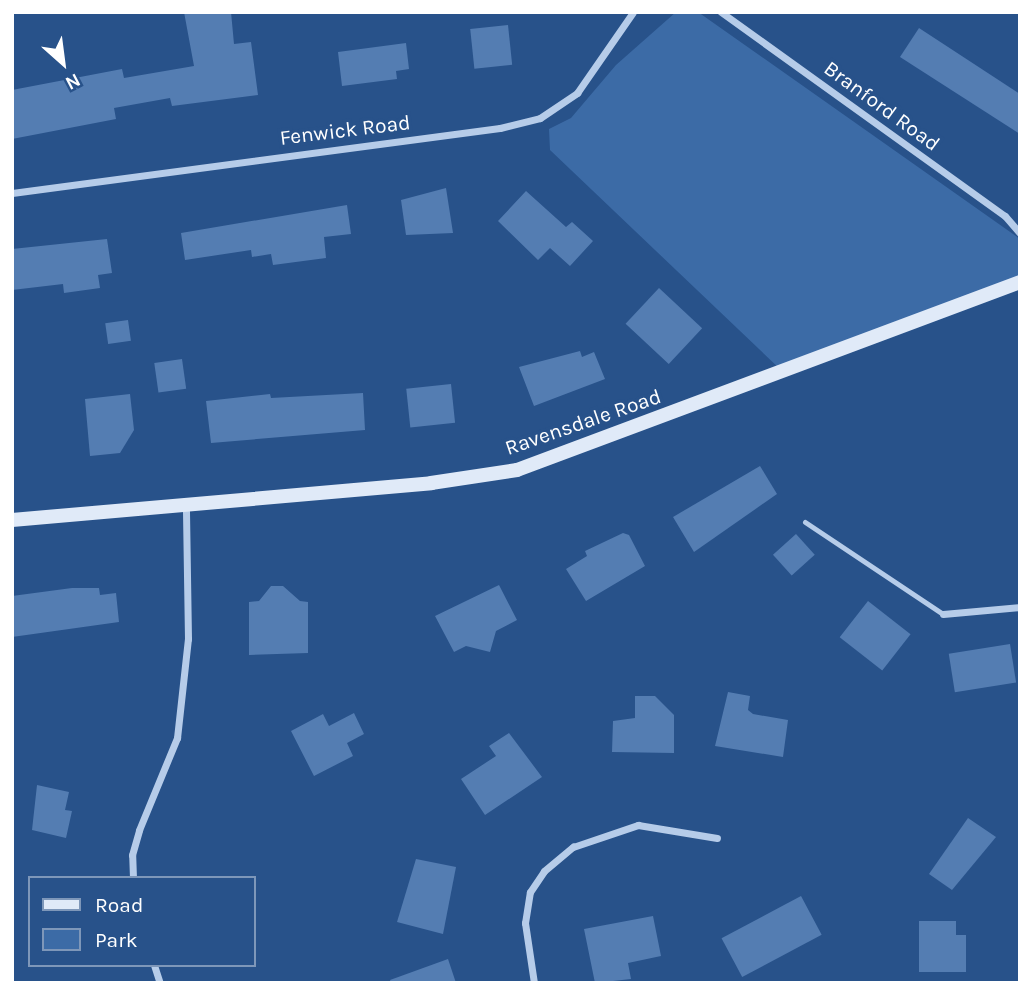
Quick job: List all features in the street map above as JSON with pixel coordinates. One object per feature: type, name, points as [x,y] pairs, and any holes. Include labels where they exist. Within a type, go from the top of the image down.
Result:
[{"type":"main road","name":"Ravensdale Road","points":[[12,520],[431,483],[517,470],[1020,282]]},
{"type":"street","name":"Fenwick Road","points":[[12,193],[500,128],[540,118],[577,93],[633,12]]},
{"type":"street","name":"Branford Road","points":[[721,12],[1005,216],[1020,233]]},
{"type":"street","points":[[133,876],[132,855],[139,830],[177,738],[188,639],[186,505]]},
{"type":"street","points":[[943,614],[1020,607]]},
{"type":"street","points":[[534,983],[524,923],[530,892],[544,871],[573,846],[638,825],[717,838]]},
{"type":"lane","points":[[805,522],[943,614]]},
{"type":"green space","points":[[676,12],[698,12],[1020,239],[1020,282],[782,371],[550,150],[549,129],[571,118],[616,65]]},
{"type":"building","points":[[184,12],[231,12],[234,44],[251,42],[258,95],[172,106],[170,98],[114,108],[116,119],[12,139],[12,90],[122,69],[124,78],[194,66]]},
{"type":"building","points":[[508,25],[512,65],[474,69],[470,29]]},
{"type":"building","points":[[919,28],[1020,94],[1020,134],[900,57]]},
{"type":"building","points":[[406,43],[409,69],[396,71],[397,79],[342,86],[338,52]]},
{"type":"building","points":[[446,188],[453,233],[406,235],[401,200]]},
{"type":"building","points":[[526,191],[566,227],[572,222],[593,241],[570,266],[550,248],[538,260],[498,221]]},
{"type":"building","points":[[347,205],[351,234],[324,237],[326,258],[273,265],[271,254],[252,257],[251,250],[185,260],[181,233]]},
{"type":"building","points":[[107,239],[112,273],[98,275],[100,288],[64,293],[63,284],[12,290],[12,249]]},
{"type":"building","points":[[659,288],[702,328],[669,364],[626,324]]},
{"type":"building","points":[[128,320],[131,341],[108,344],[105,323]]},
{"type":"building","points":[[580,351],[582,357],[594,352],[605,379],[534,406],[519,367]]},
{"type":"building","points":[[182,359],[186,389],[158,393],[154,363]]},
{"type":"building","points":[[451,384],[455,423],[410,427],[406,389]]},
{"type":"building","points":[[363,393],[365,430],[211,443],[206,401],[270,394],[271,398]]},
{"type":"building","points":[[130,394],[134,430],[120,453],[90,456],[85,399]]},
{"type":"building","points":[[760,466],[777,494],[694,552],[673,517]]},
{"type":"building","points":[[623,533],[629,535],[645,566],[586,601],[566,569],[587,556],[585,551]]},
{"type":"building","points":[[796,534],[815,555],[792,576],[773,555]]},
{"type":"building","points":[[499,585],[517,620],[496,631],[490,652],[466,646],[454,652],[435,616]]},
{"type":"building","points":[[271,586],[283,586],[300,601],[308,602],[308,653],[249,655],[249,602],[259,601]]},
{"type":"building","points":[[72,588],[99,588],[100,595],[116,593],[119,622],[12,637],[12,596]]},
{"type":"building","points":[[868,601],[911,634],[882,670],[840,637]]},
{"type":"building","points":[[1010,644],[1016,683],[955,692],[949,654]]},
{"type":"building","points":[[728,692],[750,696],[748,710],[753,714],[788,720],[783,757],[715,746]]},
{"type":"building","points":[[635,696],[655,696],[674,715],[674,753],[612,752],[613,721],[635,718]]},
{"type":"building","points":[[354,713],[364,734],[347,743],[353,756],[314,776],[291,731],[323,714],[329,726]]},
{"type":"building","points":[[509,733],[542,777],[485,815],[461,779],[496,756],[489,746]]},
{"type":"building","points":[[37,785],[69,792],[65,810],[72,811],[66,838],[32,830]]},
{"type":"building","points":[[968,818],[996,837],[952,890],[929,874]]},
{"type":"building","points":[[416,859],[456,867],[443,934],[397,922]]},
{"type":"building","points":[[801,896],[822,935],[742,977],[722,938]]},
{"type":"building","points":[[653,916],[661,956],[628,963],[631,979],[595,983],[584,929]]},
{"type":"building","points":[[919,921],[956,921],[956,935],[966,935],[966,972],[919,972]]},
{"type":"building","points":[[448,959],[456,983],[391,983],[390,980]]}]
